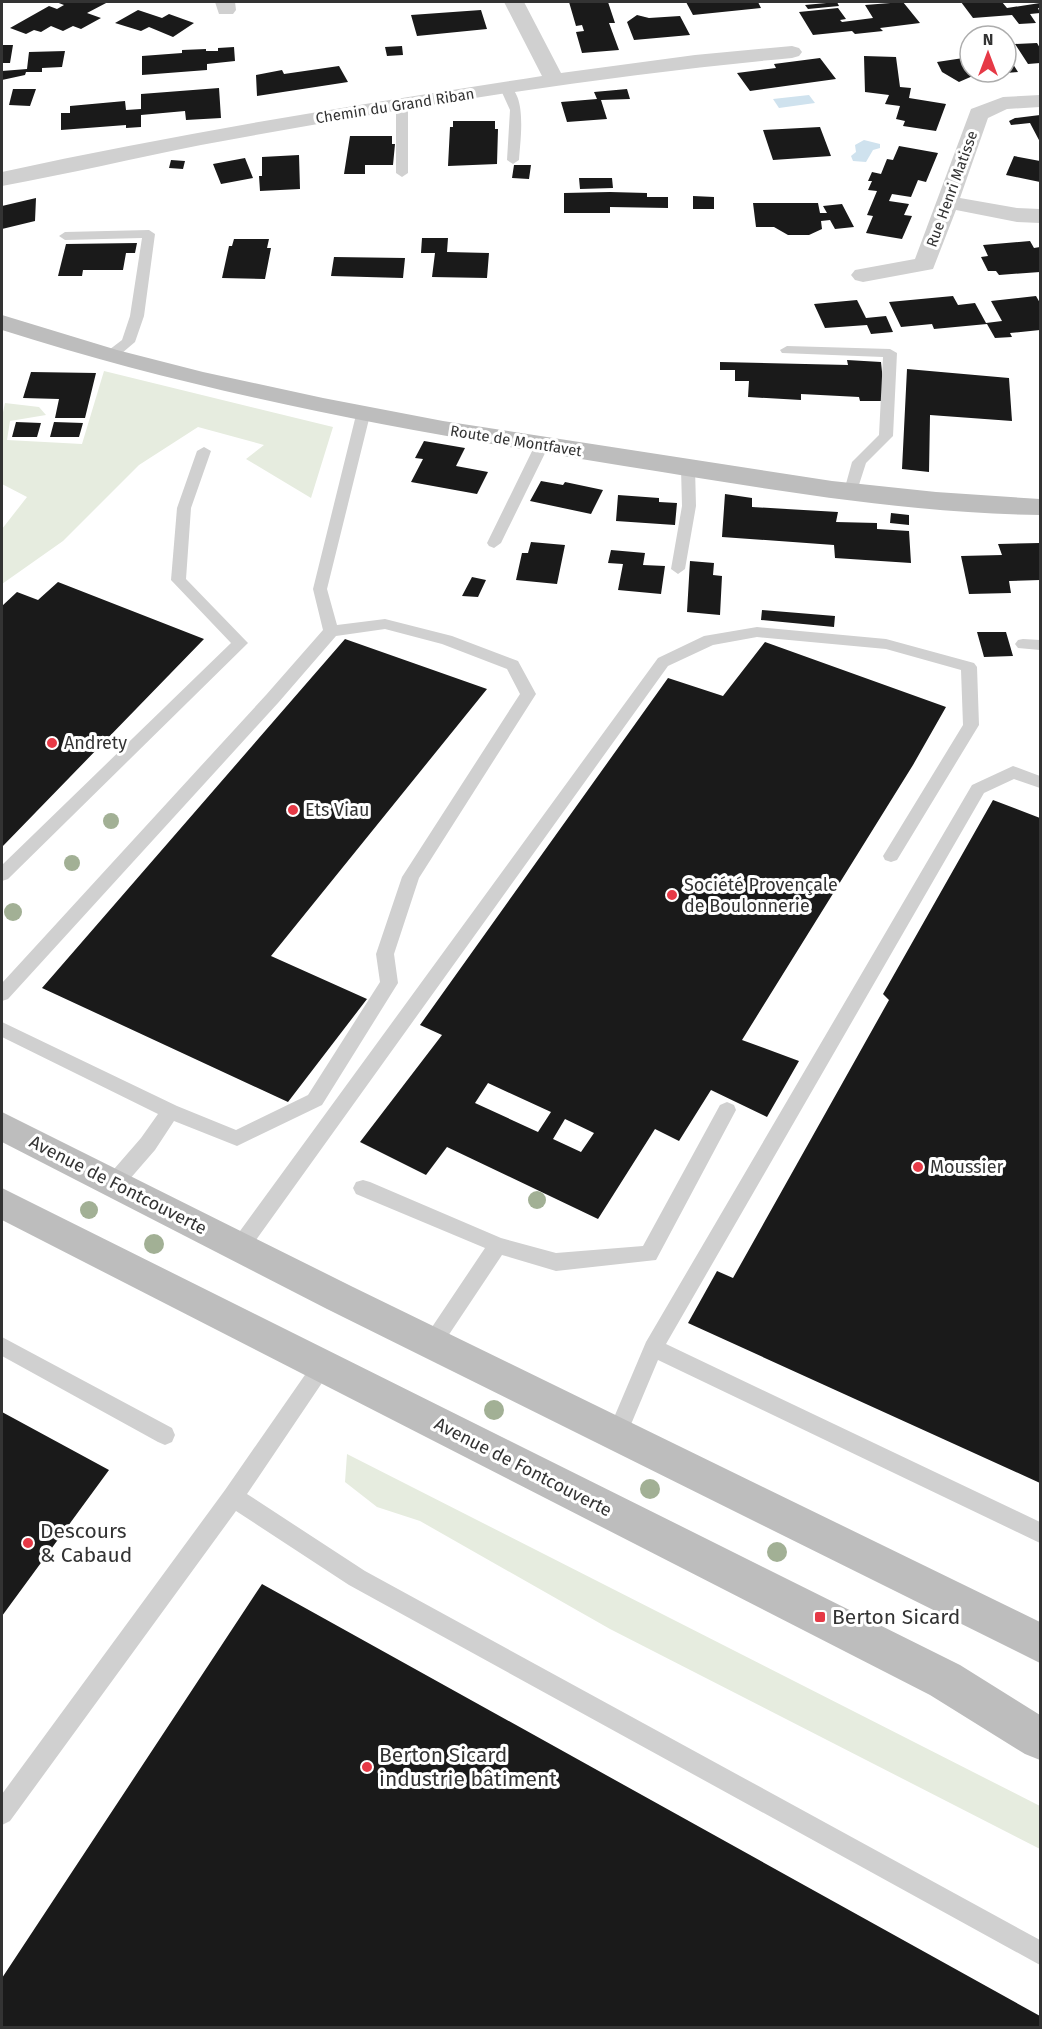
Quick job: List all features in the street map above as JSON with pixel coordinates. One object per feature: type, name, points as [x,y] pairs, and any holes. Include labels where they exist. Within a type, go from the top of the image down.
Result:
[{"type":"main road","name":"Route de Montfavet","points":[[2,322],[110,356],[218,384],[363,415],[688,468],[851,491],[931,500],[1041,507]]},
{"type":"main road","name":"Avenue de Fontcouverte","points":[[2,1126],[115,1182],[239,1248],[1041,1643]]},
{"type":"main road","name":"Avenue de Fontcouverte","points":[[2,1203],[945,1680],[1041,1739]]},
{"type":"street","points":[[514,2],[554,80]]},
{"type":"street","name":"Chemin du Grand Riban","points":[[2,179],[194,139],[554,80],[699,59],[792,52]]},
{"type":"street","name":"Rue Henri Matisse","points":[[863,275],[925,264],[979,114],[1003,103],[1041,101]]},
{"type":"street","points":[[947,202],[1017,215],[1041,216]]},
{"type":"lane","points":[[506,88],[516,110],[513,160]]},
{"type":"lane","points":[[402,105],[402,173]]},
{"type":"lane","points":[[65,236],[149,234],[137,316],[128,342],[110,356]]},
{"type":"lane","points":[[787,350],[890,353],[886,436],[859,462],[851,491]]},
{"type":"lane","points":[[331,631],[320,589],[363,415]]},
{"type":"lane","points":[[494,543],[542,445]]},
{"type":"lane","points":[[2,875],[240,643],[178,580],[184,508],[204,451]]},
{"type":"lane","points":[[678,569],[689,506],[688,468]]},
{"type":"lane","points":[[2,994],[272,699],[331,631],[385,624],[447,640],[513,665],[528,694],[411,877],[385,954],[389,983],[315,1100],[237,1138],[170,1111],[2,1029]]},
{"type":"lane","points":[[239,1248],[663,662],[709,640],[757,632],[886,644],[969,667],[971,725],[891,856]]},
{"type":"lane","points":[[1023,644],[1041,645]]},
{"type":"lane","points":[[617,1434],[653,1348],[978,789],[1013,772],[1041,782]]},
{"type":"lane","points":[[363,1188],[498,1245],[556,1262],[649,1254],[727,1110]]},
{"type":"lane","points":[[115,1182],[148,1144],[170,1111]]},
{"type":"lane","points":[[433,1342],[498,1245]]},
{"type":"lane","points":[[2,1346],[165,1435]]},
{"type":"lane","points":[[653,1348],[1041,1533]]},
{"type":"lane","points":[[2,1813],[233,1497],[323,1365]]},
{"type":"lane","points":[[233,1497],[357,1578],[1041,1953]]},
{"type":"shaded area","points":[[104,371],[333,427],[311,498],[246,459],[264,445],[198,427],[139,465],[63,541],[2,584],[2,529],[27,497],[2,484],[2,417],[5,403],[39,407],[46,415],[10,421],[7,440],[82,444]]},
{"type":"shaded area","points":[[347,1454],[1040,1806],[1040,1849],[610,1629],[420,1521],[377,1507],[345,1482]]},
{"type":"water","points":[[809,95],[815,103],[779,108],[773,99]]},
{"type":"water","points":[[864,140],[880,144],[880,148],[873,150],[866,162],[853,161],[851,156],[856,152],[855,145]]},
{"type":"building","points":[[56,2],[108,2],[87,13],[101,18],[81,29],[73,26],[63,31],[51,26],[41,32],[34,30],[26,34],[10,28],[49,6],[57,9],[64,5]]},
{"type":"building","points":[[569,2],[608,2],[615,23],[609,23],[619,50],[582,53],[576,32],[584,31],[582,25],[576,26]]},
{"type":"building","points":[[686,2],[758,2],[761,8],[693,15]]},
{"type":"building","points":[[837,2],[839,6],[808,9],[805,5]]},
{"type":"building","points":[[903,2],[920,23],[855,34],[852,31],[813,35],[799,12],[838,8],[846,19],[840,20],[842,22],[873,18],[865,5]]},
{"type":"building","points":[[961,2],[1002,2],[1007,8],[1040,3],[1040,8],[1038,8],[1040,13],[1030,14],[1036,23],[1019,24],[1012,15],[973,18]]},
{"type":"building","points":[[138,10],[162,18],[169,14],[194,23],[173,37],[149,27],[141,31],[115,23]]},
{"type":"building","points":[[481,10],[487,29],[417,36],[411,15]]},
{"type":"building","points":[[637,15],[649,18],[680,16],[690,35],[634,40],[627,22]]},
{"type":"building","points":[[1037,43],[1040,48],[1040,63],[1028,64],[1018,49],[1018,44]]},
{"type":"building","points":[[2,45],[13,45],[10,63],[2,63]]},
{"type":"building","points":[[402,46],[403,55],[387,56],[385,47]]},
{"type":"building","points":[[234,47],[235,61],[207,64],[207,70],[142,75],[142,56],[182,53],[182,50],[218,51],[218,48]]},
{"type":"building","points":[[65,51],[62,67],[42,68],[42,72],[26,72],[25,75],[2,80],[2,71],[27,69],[29,52]]},
{"type":"building","points":[[864,56],[896,57],[900,87],[911,88],[909,98],[946,104],[936,131],[903,126],[905,121],[896,119],[900,106],[885,104],[889,95],[865,92]]},
{"type":"building","points":[[820,58],[836,79],[750,91],[737,73],[776,68],[774,64]]},
{"type":"building","points":[[958,59],[958,81],[942,72],[937,62]]},
{"type":"building","points":[[339,66],[348,82],[257,96],[256,75],[282,70],[284,74]]},
{"type":"building","points":[[219,88],[221,118],[186,120],[185,111],[141,115],[141,127],[126,128],[126,125],[61,130],[61,113],[70,113],[70,106],[125,101],[126,110],[141,109],[141,94]]},
{"type":"building","points":[[13,89],[36,89],[30,106],[9,105]]},
{"type":"building","points":[[627,89],[630,99],[601,100],[607,119],[567,122],[561,102],[597,99],[594,92]]},
{"type":"building","points":[[1040,115],[1040,142],[1030,123],[1011,125],[1009,121],[1015,118]]},
{"type":"building","points":[[453,121],[495,121],[495,129],[498,129],[497,164],[448,166],[450,127],[453,127]]},
{"type":"building","points":[[820,127],[831,156],[773,160],[763,130]]},
{"type":"building","points":[[350,136],[392,136],[392,144],[395,144],[393,165],[365,165],[365,174],[344,174]]},
{"type":"building","points":[[899,146],[938,153],[926,182],[918,180],[911,197],[892,194],[889,201],[909,204],[904,215],[912,216],[902,239],[866,233],[873,216],[867,215],[877,191],[868,190],[872,181],[868,181],[872,172],[881,174],[887,159],[893,160]]},
{"type":"building","points":[[299,155],[300,189],[260,191],[259,176],[262,176],[262,157]]},
{"type":"building","points":[[1014,156],[1040,161],[1040,182],[1006,175]]},
{"type":"building","points":[[245,158],[253,178],[221,184],[213,164]]},
{"type":"building","points":[[171,160],[185,161],[183,169],[169,168]]},
{"type":"building","points":[[514,165],[531,165],[529,179],[512,178]]},
{"type":"building","points":[[579,178],[612,178],[613,188],[580,189]]},
{"type":"building","points":[[564,193],[647,193],[647,197],[668,197],[668,208],[610,207],[610,213],[564,213]]},
{"type":"building","points":[[693,196],[714,197],[714,209],[693,209]]},
{"type":"building","points":[[36,198],[35,221],[2,229],[2,206]]},
{"type":"building","points":[[753,203],[818,203],[820,213],[827,213],[823,206],[842,204],[854,227],[835,229],[830,220],[821,221],[822,229],[809,235],[788,235],[774,227],[756,227]]},
{"type":"building","points":[[422,238],[448,238],[447,252],[489,253],[487,278],[432,277],[435,253],[421,253]]},
{"type":"building","points":[[234,239],[269,239],[267,248],[271,248],[265,279],[222,278],[229,246],[232,246]]},
{"type":"building","points":[[1030,241],[1034,248],[1040,247],[1040,272],[999,275],[996,271],[988,271],[981,257],[988,256],[983,245]]},
{"type":"building","points":[[137,243],[135,253],[126,253],[123,270],[83,270],[82,276],[58,276],[66,244]]},
{"type":"building","points":[[334,257],[405,258],[403,278],[331,276]]},
{"type":"building","points":[[953,296],[958,305],[975,303],[986,323],[1002,321],[991,301],[1036,296],[1040,303],[1040,330],[1010,333],[1012,337],[995,338],[987,324],[934,329],[932,324],[901,327],[889,302]]},
{"type":"building","points":[[857,300],[866,318],[886,316],[893,332],[871,334],[867,325],[825,328],[814,304]]},
{"type":"building","points":[[847,360],[881,362],[885,401],[860,401],[859,397],[801,394],[801,400],[748,397],[749,381],[735,381],[735,370],[720,370],[720,362],[848,365]]},
{"type":"building","points":[[907,369],[1009,378],[1012,421],[930,415],[929,472],[902,469]]},
{"type":"building","points":[[31,372],[96,373],[85,418],[55,418],[59,399],[23,398]]},
{"type":"building","points":[[16,422],[41,423],[37,437],[12,437]]},
{"type":"building","points":[[54,422],[83,423],[79,437],[50,437]]},
{"type":"building","points":[[424,441],[465,448],[456,466],[488,472],[477,494],[411,482],[423,459],[415,458]]},
{"type":"building","points":[[541,481],[563,485],[565,482],[603,490],[591,514],[530,501]]},
{"type":"building","points":[[725,494],[752,498],[752,507],[838,512],[836,522],[877,523],[877,529],[909,531],[911,563],[835,558],[834,545],[722,537]]},
{"type":"building","points":[[618,495],[659,498],[659,502],[677,503],[675,525],[616,521]]},
{"type":"building","points":[[891,513],[909,515],[909,525],[890,523]]},
{"type":"building","points":[[531,542],[565,545],[557,584],[516,580],[522,553],[528,553]]},
{"type":"building","points":[[1040,543],[1040,580],[1009,581],[1011,593],[969,594],[961,556],[1002,555],[998,544]]},
{"type":"building","points":[[611,550],[645,553],[643,565],[665,566],[661,594],[618,590],[623,564],[608,563]]},
{"type":"building","points":[[690,561],[714,563],[713,575],[722,576],[720,615],[687,612]]},
{"type":"building","points":[[472,577],[486,580],[478,597],[462,596]]},
{"type":"building","name":"Andrety","points":[[58,582],[204,639],[2,847],[2,606],[17,592],[38,600]]},
{"type":"building","points":[[762,610],[835,616],[834,627],[761,620]]},
{"type":"building","points":[[977,632],[1006,632],[1013,656],[984,657]]},
{"type":"building","name":"Ets Viau","points":[[345,639],[487,689],[271,956],[367,999],[288,1102],[42,988]]},
{"type":"building","name":"Société Provençale de Boulonnerie","points":[[765,642],[946,707],[913,765],[742,1040],[799,1061],[767,1117],[711,1090],[679,1141],[655,1129],[598,1219],[447,1147],[426,1175],[360,1142],[442,1035],[420,1025],[668,678],[723,696]],"holes":[[[488,1083],[551,1112],[538,1132],[475,1103]],[[565,1119],[594,1133],[581,1152],[553,1139]]]},
{"type":"building","name":"Moussier","points":[[993,800],[1040,818],[1040,1483],[688,1323],[717,1271],[733,1278],[889,1000],[883,994]]},
{"type":"building","name":"Descours & Cabaud","points":[[2,1412],[109,1470],[2,1616]]},
{"type":"building","name":"Berton Sicard industrie bâtiment","points":[[262,1584],[1040,2016],[1040,2028],[2,2028],[2,1978]]},
{"type":"place","name":"Andrety","points":[[52,743]]},
{"type":"place","name":"Ets Viau","points":[[293,810]]},
{"type":"place","name":"Société Provençale de Boulonnerie","points":[[672,895]]},
{"type":"place","name":"Moussier","points":[[918,1167]]},
{"type":"place","name":"Descours & Cabaud","points":[[28,1543]]},
{"type":"place","name":"Berton Sicard","points":[[820,1617]]},
{"type":"place","name":"Berton Sicard industrie bâtiment","points":[[367,1767]]}]
